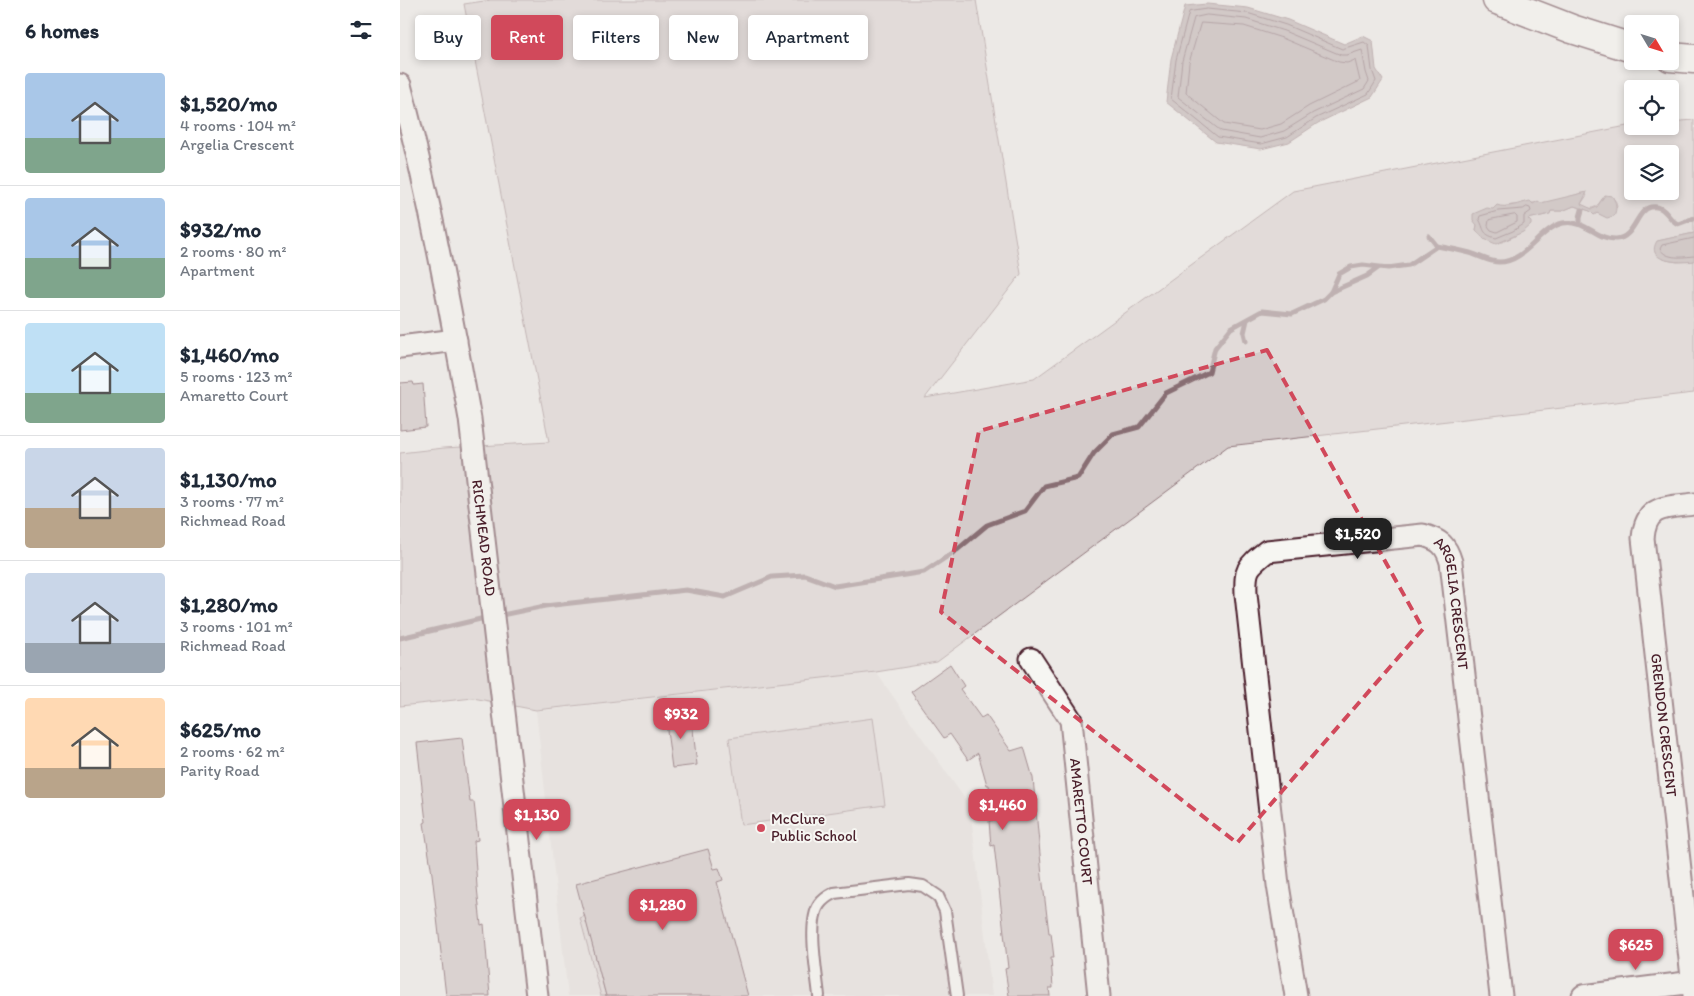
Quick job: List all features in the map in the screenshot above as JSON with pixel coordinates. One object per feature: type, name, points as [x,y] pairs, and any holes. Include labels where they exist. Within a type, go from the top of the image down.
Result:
[{"type":"main road","points":[[1497,0],[1572,29],[1624,45]]},
{"type":"main road","points":[[1679,58],[1694,59]]},
{"type":"street","name":"RICHMEAD ROAD","points":[[400,85],[406,128],[456,340],[470,419],[537,996]]},
{"type":"street","points":[[400,347],[456,340]]},
{"type":"street","name":"GRENDON CRESCENT","points":[[1693,986],[1643,538],[1644,524],[1648,516],[1657,510],[1694,504]]},
{"type":"street","name":"ARGELIA CRESCENT","points":[[1296,996],[1278,885],[1245,575],[1251,563],[1267,551],[1423,535],[1437,539],[1448,551],[1452,562],[1501,996]]},
{"type":"street","name":"AMARETTO COURT","points":[[1031,659],[1071,720],[1100,996]]},
{"type":"street","points":[[1583,996],[1693,986]]},
{"type":"lane","points":[[820,996],[813,929],[814,915],[819,905],[825,898],[834,894],[909,884],[923,886],[938,896],[945,911],[957,996]]},
{"type":"highlighted area","points":[[1267,350],[1423,629],[1237,843],[941,612],[979,431]]},
{"type":"shaded area","points":[[491,0],[976,0],[1021,274],[925,398],[1034,379],[1293,191],[1624,127],[1624,135],[1679,135],[1679,121],[1694,120],[1694,233],[1658,241],[1666,260],[1677,262],[1694,261],[1694,393],[1228,446],[937,662],[876,672],[536,710],[473,698],[400,706],[400,453],[444,448],[549,442],[475,60],[481,60],[481,15],[466,15],[464,4]],"holes":[[[1581,193],[1587,195],[1581,204],[1588,208],[1593,208],[1602,199],[1612,196],[1617,207],[1606,217],[1597,213],[1594,215],[1590,211],[1574,206],[1562,211],[1551,211],[1546,215],[1527,219],[1515,236],[1502,242],[1484,239],[1476,230],[1477,225],[1493,209],[1522,205],[1526,202],[1554,201]]]},
{"type":"shaded area","name":"McClure Public School","points":[[876,672],[970,806],[992,996],[568,996],[536,711]]},
{"type":"shaded area","points":[[873,718],[885,805],[741,825],[729,738]]},
{"type":"shaded area","points":[[585,916],[606,996],[601,996],[580,918]]},
{"type":"water","points":[[1207,4],[1248,8],[1288,20],[1344,44],[1363,36],[1373,41],[1376,69],[1383,80],[1372,97],[1318,123],[1289,142],[1261,149],[1216,142],[1166,102],[1171,59],[1185,6]]},
{"type":"water","points":[[1587,192],[1581,204],[1592,209],[1597,207],[1605,195],[1612,196],[1616,206],[1614,216],[1607,218],[1597,213],[1594,215],[1590,211],[1574,206],[1562,211],[1551,211],[1550,214],[1528,219],[1531,225],[1523,232],[1496,244],[1484,239],[1476,230],[1477,225],[1473,220],[1473,214],[1487,208],[1493,209],[1497,205],[1509,206],[1530,201],[1533,204],[1538,201],[1541,203]]},
{"type":"water","points":[[1694,233],[1694,261],[1666,260],[1656,254],[1654,248],[1657,241]]},
{"type":"building","points":[[413,382],[414,385],[423,384],[426,427],[400,430],[400,383]]},
{"type":"building","points":[[950,664],[964,686],[960,689],[981,718],[986,715],[1011,751],[1024,747],[1033,778],[1042,876],[1054,958],[1051,958],[1053,988],[1049,988],[1050,996],[1009,996],[1005,969],[1008,968],[994,845],[991,846],[989,821],[993,820],[989,785],[987,785],[978,753],[968,760],[950,734],[944,738],[911,692]]},
{"type":"building","points":[[691,712],[697,765],[672,768],[665,715]]},
{"type":"building","points":[[462,738],[470,802],[474,802],[478,840],[474,841],[477,887],[481,925],[484,924],[490,996],[446,996],[432,874],[424,823],[426,822],[417,743]]},
{"type":"building","points":[[708,849],[714,869],[719,868],[723,880],[717,882],[748,996],[606,996],[576,884]]},
{"type":"waterway","points":[[497,616],[545,606],[686,590],[725,597],[772,577],[805,575],[835,586],[924,572],[957,550],[987,525],[1025,511],[1044,486],[1078,478],[1094,453],[1113,434],[1139,427],[1166,393],[1209,372],[1215,348],[1231,328],[1262,311],[1292,314],[1324,299],[1331,292],[1339,274],[1351,267],[1363,265],[1388,268],[1409,265],[1437,246],[1470,253],[1492,261],[1509,261],[1525,251],[1547,231],[1563,223],[1578,224],[1609,238],[1616,239],[1622,237],[1627,234],[1642,213],[1651,207],[1660,208],[1678,224],[1694,218]]},
{"type":"waterway","points":[[1580,223],[1582,210]]},
{"type":"waterway","points":[[1429,236],[1437,246]]},
{"type":"waterway","points":[[1331,292],[1367,276],[1378,268]]},
{"type":"waterway","points":[[1246,341],[1244,333],[1247,320]]},
{"type":"waterway","points":[[400,638],[489,617]]},
{"type":"place","name":"McClure Public School","points":[[761,828]]}]
